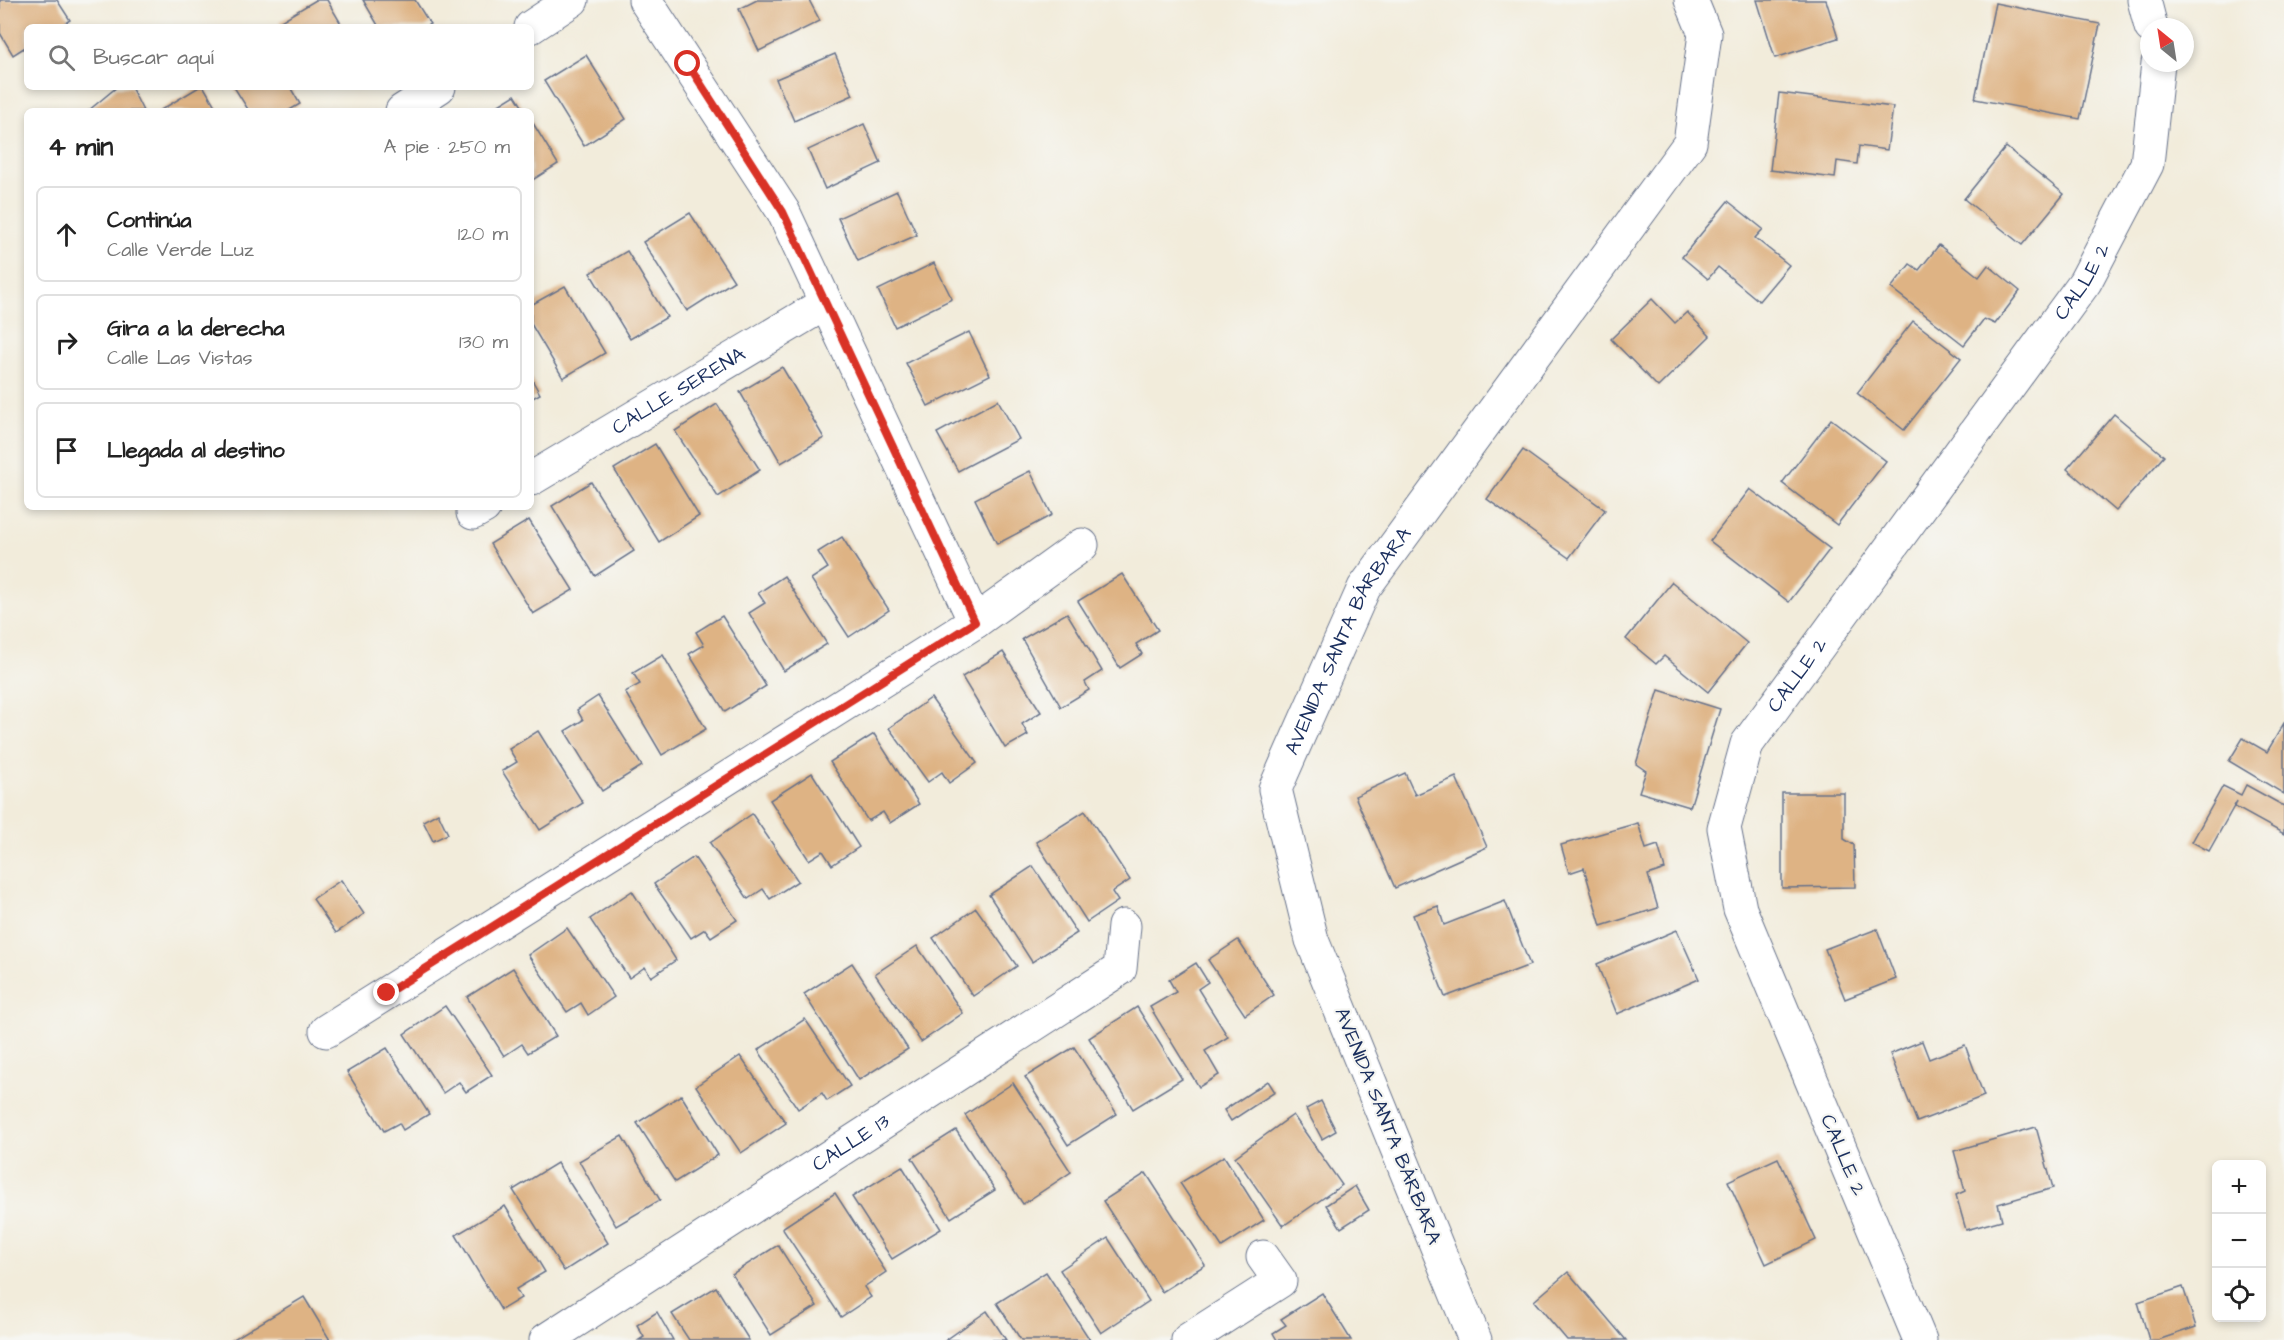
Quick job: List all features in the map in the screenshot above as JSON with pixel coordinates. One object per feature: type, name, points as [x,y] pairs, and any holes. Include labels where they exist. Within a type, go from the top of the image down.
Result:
[{"type":"street","points":[[534,25],[572,0]]},
{"type":"street","points":[[645,0],[783,212],[975,622]]},
{"type":"street","name":"AVENIDA SANTA BÁRBARA","points":[[1475,1340],[1312,940],[1275,789],[1364,588],[1690,143],[1705,34],[1692,0]]},
{"type":"street","points":[[2144,0],[2149,18]]},
{"type":"street","name":"CALLE 2","points":[[1920,1340],[1740,909],[1724,828],[1747,744],[2085,282],[2147,164],[2157,72]]},
{"type":"street","points":[[407,108],[434,90]]},
{"type":"street","name":"CALLE SERENA","points":[[534,477],[826,303]]},
{"type":"street","points":[[326,1031],[975,622],[1082,545]]},
{"type":"street","name":"CALLE 13","points":[[546,1340],[1120,969],[1124,926]]},
{"type":"street","points":[[1188,1340],[1280,1281],[1263,1257]]},
{"type":"building","points":[[0,0],[57,0],[70,20],[64,24],[24,24],[24,48],[13,55],[0,33]]},
{"type":"building","points":[[316,0],[327,0],[341,24],[280,24],[279,22]]},
{"type":"building","points":[[363,0],[415,0],[430,24],[377,24]]},
{"type":"building","points":[[757,0],[809,0],[820,21],[759,51],[739,9]]},
{"type":"building","points":[[1757,0],[1826,0],[1838,38],[1775,58]]},
{"type":"building","points":[[1995,3],[2100,24],[2080,119],[1975,99]]},
{"type":"building","points":[[835,54],[853,95],[794,121],[776,79]]},
{"type":"building","points":[[586,55],[626,119],[584,146],[544,81]]},
{"type":"building","points":[[113,90],[132,90],[142,108],[92,108]]},
{"type":"building","points":[[194,90],[206,90],[216,108],[164,108]]},
{"type":"building","points":[[236,90],[292,90],[300,104],[293,108],[247,108]]},
{"type":"building","points":[[1779,93],[1893,107],[1887,150],[1859,146],[1857,164],[1837,161],[1835,178],[1770,170]]},
{"type":"building","points":[[515,95],[523,108],[494,108]]},
{"type":"building","points":[[864,124],[881,163],[825,189],[808,150]]},
{"type":"building","points":[[534,125],[558,164],[534,179]]},
{"type":"building","points":[[2006,147],[2064,194],[2022,245],[1964,199]]},
{"type":"building","points":[[897,191],[917,235],[858,261],[838,218]]},
{"type":"building","points":[[1728,201],[1763,229],[1755,238],[1789,265],[1759,301],[1718,267],[1708,279],[1682,257]]},
{"type":"building","points":[[690,213],[734,281],[687,311],[643,242]]},
{"type":"building","points":[[1939,245],[1979,277],[1988,265],[2020,291],[1995,324],[1984,319],[1964,345],[1891,288],[1910,264],[1919,270]]},
{"type":"building","points":[[627,251],[667,317],[630,339],[590,273]]},
{"type":"building","points":[[934,263],[952,299],[895,327],[878,290]]},
{"type":"building","points":[[565,286],[605,353],[563,378],[534,329],[534,303]]},
{"type":"building","points":[[1652,299],[1675,323],[1687,312],[1710,336],[1658,387],[1611,339]]},
{"type":"building","points":[[1913,321],[1961,358],[1904,430],[1857,393]]},
{"type":"building","points":[[969,332],[990,375],[928,406],[906,363]]},
{"type":"building","points":[[782,367],[824,438],[781,463],[740,392]]},
{"type":"building","points":[[534,383],[540,394],[534,397]]},
{"type":"building","points":[[998,400],[1019,439],[958,471],[937,433]]},
{"type":"building","points":[[717,404],[760,470],[718,497],[675,431]]},
{"type":"building","points":[[2114,414],[2164,456],[2116,511],[2067,469]]},
{"type":"building","points":[[1831,419],[1886,461],[1837,525],[1782,483]]},
{"type":"building","points":[[655,444],[699,516],[659,542],[614,469]]},
{"type":"building","points":[[1523,450],[1605,510],[1569,558],[1487,499]]},
{"type":"building","points":[[1030,471],[1052,515],[997,544],[975,499]]},
{"type":"building","points":[[591,482],[634,551],[595,576],[552,506]]},
{"type":"building","points":[[1750,489],[1830,549],[1789,602],[1710,541]]},
{"type":"building","points":[[529,520],[573,590],[533,614],[490,544]]},
{"type":"building","points":[[842,537],[889,610],[849,637],[811,579],[828,568],[818,552]]},
{"type":"building","points":[[1122,574],[1158,630],[1136,644],[1142,654],[1120,668],[1078,601]]},
{"type":"building","points":[[784,576],[827,644],[784,671],[749,613],[765,603],[758,593]]},
{"type":"building","points":[[1672,582],[1747,643],[1708,692],[1664,656],[1656,664],[1626,639]]},
{"type":"building","points":[[1067,613],[1102,671],[1085,682],[1089,690],[1061,707],[1022,639]]},
{"type":"building","points":[[722,616],[766,686],[725,712],[689,654],[704,645],[696,632]]},
{"type":"building","points":[[1003,652],[1041,712],[1022,724],[1028,735],[1005,748],[962,677]]},
{"type":"building","points":[[663,655],[706,729],[662,755],[625,692],[640,684],[633,673]]},
{"type":"building","points":[[1659,690],[1720,709],[1690,807],[1639,792],[1646,771],[1636,764]]},
{"type":"building","points":[[598,696],[642,766],[602,791],[565,731],[583,720],[577,710]]},
{"type":"building","points":[[931,698],[977,763],[949,783],[942,772],[928,782],[889,728]]},
{"type":"building","points":[[2284,723],[2284,794],[2229,761],[2243,738],[2267,752]]},
{"type":"building","points":[[538,731],[583,803],[540,830],[502,771],[517,762],[509,749]]},
{"type":"building","points":[[874,734],[919,804],[890,823],[883,812],[868,821],[830,762]]},
{"type":"building","points":[[812,773],[859,847],[832,865],[823,851],[809,860],[770,800]]},
{"type":"building","points":[[1405,773],[1415,795],[1456,777],[1487,847],[1395,888],[1355,796]]},
{"type":"building","points":[[2246,785],[2284,806],[2284,834],[2235,807],[2237,801],[2209,851],[2192,842],[2223,786],[2241,795]]},
{"type":"building","points":[[1782,793],[1844,793],[1844,839],[1854,845],[1855,887],[1782,888]]},
{"type":"building","points":[[1085,811],[1130,880],[1112,892],[1118,901],[1087,922],[1036,842]]},
{"type":"building","points":[[438,813],[448,834],[433,841],[423,821]]},
{"type":"building","points":[[752,814],[798,881],[770,899],[763,889],[748,899],[710,843]]},
{"type":"building","points":[[1638,823],[1646,849],[1658,845],[1665,869],[1648,875],[1658,908],[1601,926],[1584,868],[1569,873],[1561,845]]},
{"type":"building","points":[[694,857],[737,920],[711,937],[705,929],[691,938],[654,884]]},
{"type":"building","points":[[1033,866],[1077,933],[1032,962],[989,895]]},
{"type":"building","points":[[341,880],[364,914],[336,933],[313,899]]},
{"type":"building","points":[[632,891],[676,960],[651,977],[645,967],[629,978],[590,919]]},
{"type":"building","points":[[1505,901],[1530,965],[1445,997],[1413,915],[1438,906],[1444,925]]},
{"type":"building","points":[[976,908],[1017,966],[973,996],[933,938]]},
{"type":"building","points":[[567,928],[614,997],[588,1015],[581,1003],[567,1012],[528,955]]},
{"type":"building","points":[[1877,929],[1896,979],[1845,999],[1825,949]]},
{"type":"building","points":[[1677,930],[1699,979],[1617,1014],[1597,964]]},
{"type":"building","points":[[1238,940],[1274,995],[1245,1015],[1208,960]]},
{"type":"building","points":[[917,946],[963,1013],[921,1042],[875,974]]},
{"type":"building","points":[[852,963],[908,1049],[859,1080],[804,994]]},
{"type":"building","points":[[1196,963],[1208,982],[1198,989],[1228,1037],[1205,1051],[1219,1075],[1199,1087],[1150,1007],[1176,992],[1169,980]]},
{"type":"building","points":[[513,968],[556,1036],[528,1053],[522,1044],[504,1056],[467,997]]},
{"type":"building","points":[[445,1006],[492,1075],[466,1092],[459,1082],[443,1093],[404,1034]]},
{"type":"building","points":[[1137,1007],[1182,1079],[1133,1109],[1089,1038]]},
{"type":"building","points":[[805,1019],[850,1086],[827,1101],[822,1093],[798,1109],[758,1050]]},
{"type":"building","points":[[1922,1041],[1929,1059],[1965,1045],[1984,1096],[1917,1122],[1890,1054]]},
{"type":"building","points":[[1074,1047],[1117,1114],[1068,1145],[1025,1077]]},
{"type":"building","points":[[387,1048],[429,1114],[403,1130],[399,1123],[384,1131],[347,1072]]},
{"type":"building","points":[[740,1056],[786,1123],[741,1153],[696,1086]]},
{"type":"building","points":[[1268,1081],[1275,1092],[1231,1121],[1224,1110]]},
{"type":"building","points":[[1013,1083],[1071,1172],[1023,1204],[965,1115]]},
{"type":"building","points":[[681,1095],[718,1155],[675,1182],[637,1123]]},
{"type":"building","points":[[1321,1101],[1336,1131],[1322,1139],[1306,1109]]},
{"type":"building","points":[[1293,1115],[1342,1185],[1283,1226],[1235,1157]]},
{"type":"building","points":[[2036,1127],[2053,1188],[1998,1204],[2002,1220],[1966,1230],[1956,1195],[1965,1191],[1954,1151]]},
{"type":"building","points":[[956,1130],[995,1190],[951,1218],[912,1158]]},
{"type":"building","points":[[622,1136],[660,1200],[616,1226],[579,1161]]},
{"type":"building","points":[[1224,1156],[1264,1220],[1222,1247],[1180,1183]]},
{"type":"building","points":[[1778,1158],[1816,1240],[1766,1264],[1728,1181]]},
{"type":"building","points":[[557,1163],[608,1243],[564,1271],[513,1190]]},
{"type":"building","points":[[902,1166],[941,1229],[892,1259],[852,1197]]},
{"type":"building","points":[[1146,1173],[1205,1265],[1162,1292],[1103,1201]]},
{"type":"building","points":[[1355,1186],[1369,1210],[1341,1228],[1326,1205]]},
{"type":"building","points":[[835,1193],[886,1272],[864,1287],[871,1297],[841,1317],[782,1228]]},
{"type":"building","points":[[505,1206],[545,1272],[516,1289],[521,1298],[501,1310],[456,1235]]},
{"type":"building","points":[[1108,1238],[1149,1301],[1101,1333],[1060,1270]]},
{"type":"building","points":[[778,1245],[817,1306],[771,1335],[732,1274]]},
{"type":"building","points":[[1046,1272],[1090,1340],[1021,1340],[997,1303]]},
{"type":"building","points":[[1568,1272],[1626,1340],[1567,1340],[1534,1301]]},
{"type":"building","points":[[716,1287],[749,1340],[689,1340],[672,1314]]},
{"type":"building","points":[[2183,1287],[2196,1327],[2158,1340],[2149,1340],[2138,1302]]},
{"type":"building","points":[[1322,1293],[1351,1340],[1277,1340],[1273,1333],[1286,1325],[1281,1319]]},
{"type":"building","points":[[304,1297],[330,1340],[232,1340]]},
{"type":"building","points":[[987,1311],[1006,1340],[946,1340]]},
{"type":"building","points":[[657,1312],[673,1340],[639,1340],[644,1337],[637,1325]]},
{"type":"route","points":[[387,993],[975,622],[783,212],[688,64]]}]
